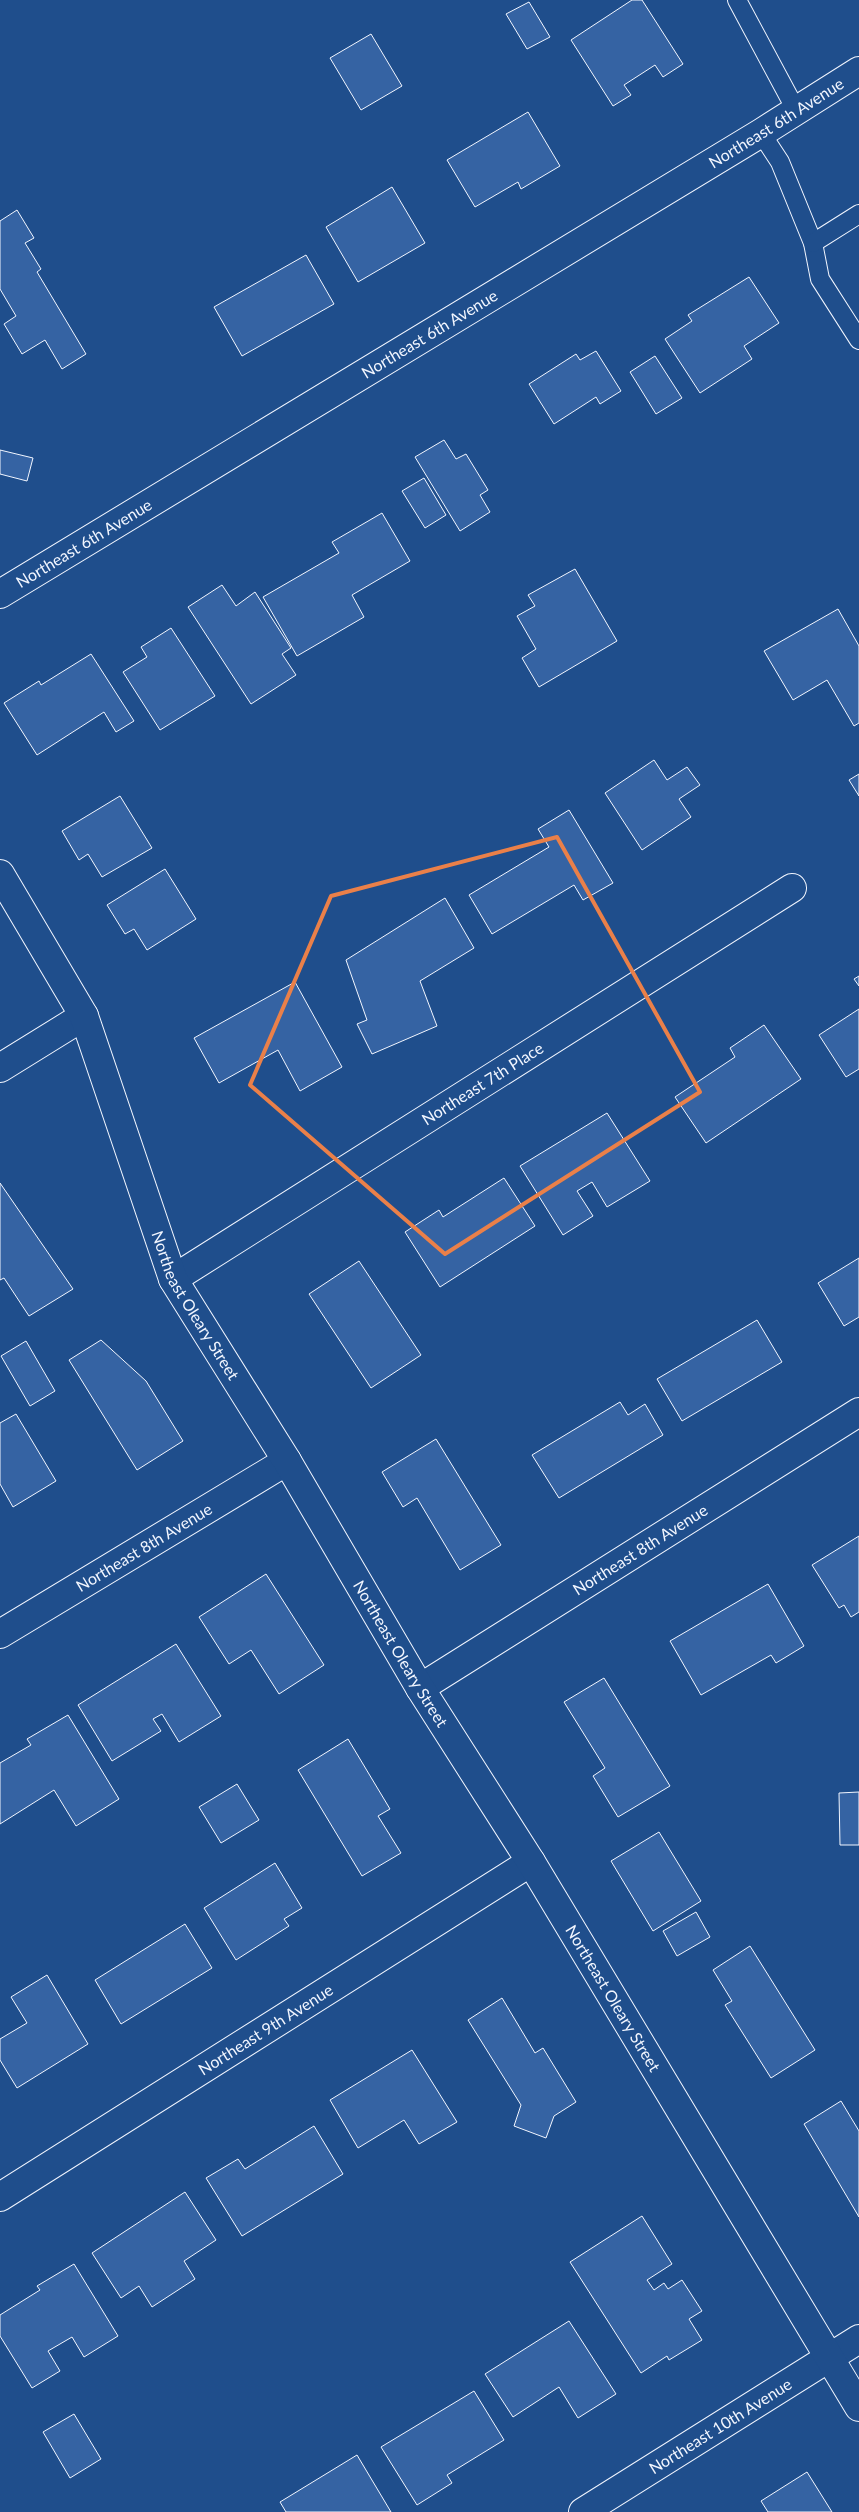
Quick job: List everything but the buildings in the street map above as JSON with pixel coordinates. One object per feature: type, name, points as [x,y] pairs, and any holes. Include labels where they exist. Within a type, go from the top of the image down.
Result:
[{"type":"street","name":"Northeast 6th Avenue","points":[[0,594],[859,71]]},
{"type":"street","name":"Northeast Oleary Street","points":[[0,874],[84,1016],[173,1278],[287,1461],[420,1688],[531,1862],[859,2407]]},
{"type":"street","name":"Northeast 7th Place","points":[[173,1278],[792,888]]},
{"type":"street","points":[[0,1068],[84,1016]]},
{"type":"street","name":"Northeast 8th Avenue","points":[[420,1688],[859,1412]]},
{"type":"street","name":"Northeast 8th Avenue","points":[[0,1634],[287,1461]]},
{"type":"street","name":"Northeast 9th Avenue","points":[[0,2197],[531,1862]]},
{"type":"street","name":"Northeast 10th Avenue","points":[[583,2512],[859,2339]]},
{"type":"lane","points":[[737,0],[796,110]]},
{"type":"lane","points":[[761,132],[780,162],[813,243],[820,278],[859,340]]},
{"type":"lane","points":[[813,243],[859,214]]},
{"type":"highlighted area","points":[[557,837],[700,1092],[445,1254],[250,1085],[331,896]]}]
